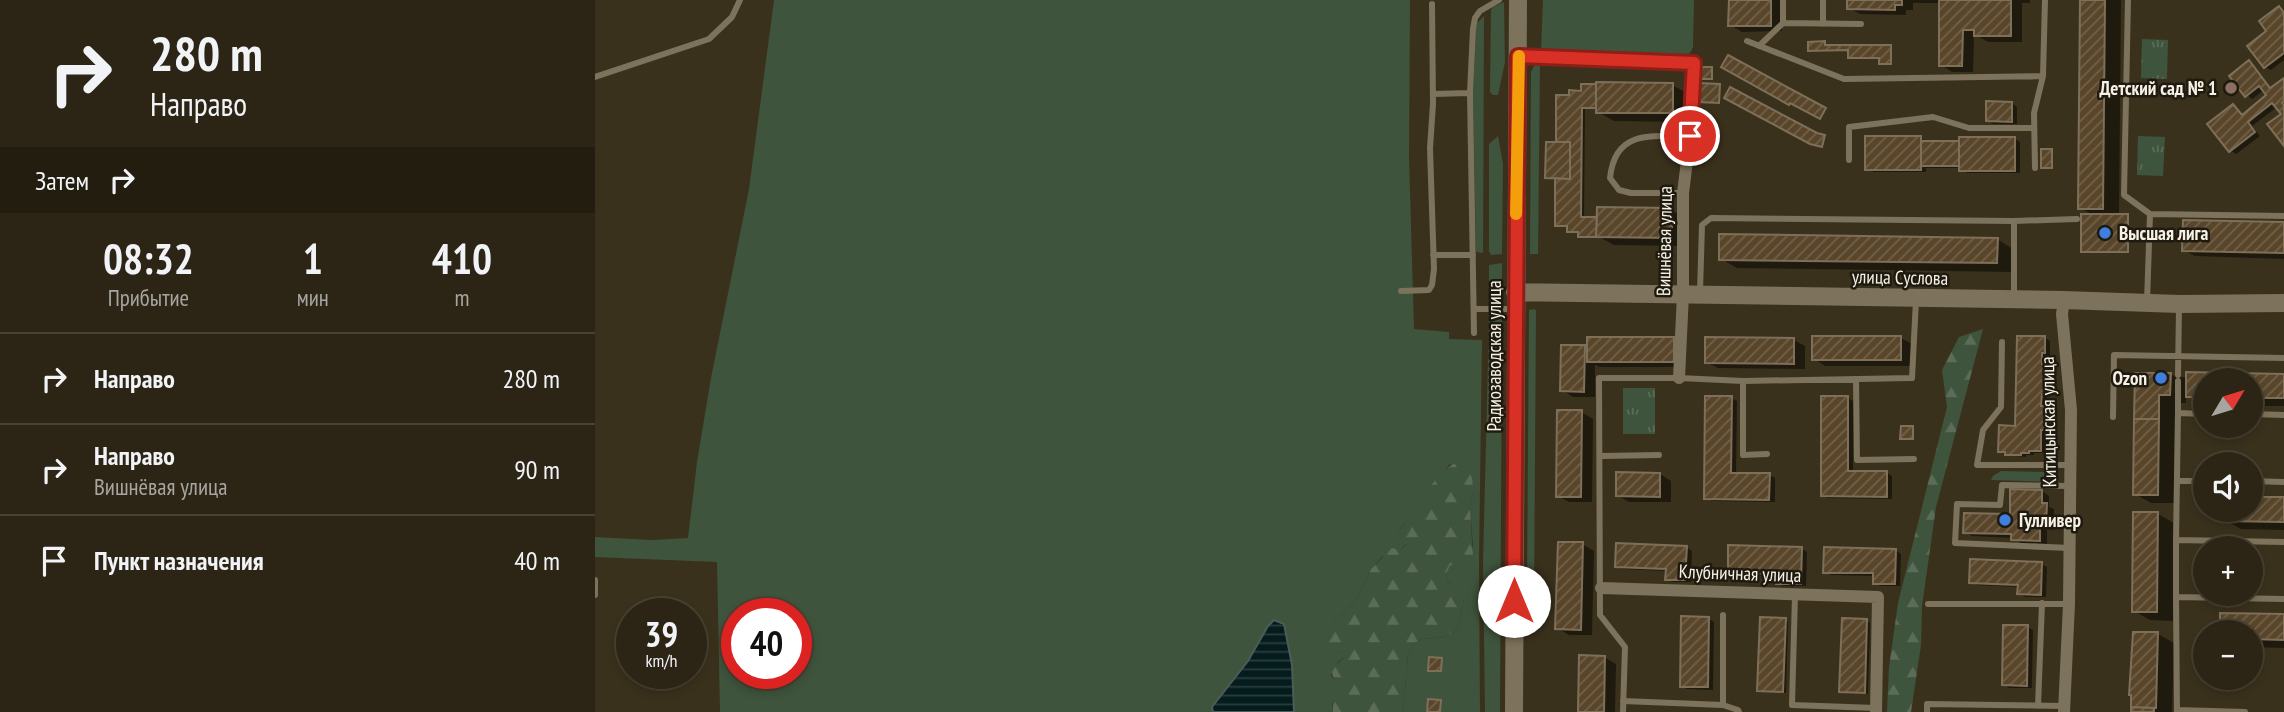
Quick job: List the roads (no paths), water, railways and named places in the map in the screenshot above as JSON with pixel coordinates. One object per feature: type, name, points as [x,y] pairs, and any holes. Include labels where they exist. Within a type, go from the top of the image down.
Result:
[{"type":"street","name":"Радиозаводская улица","points":[[1514,712],[1518,0]]},
{"type":"street","name":"Вишнёвая улица","points":[[1679,378],[1691,294],[1683,193],[1690,136],[1694,63]]},
{"type":"street","name":"улица Суслова","points":[[1515,301],[1691,294],[2179,304],[2284,303]]},
{"type":"street","name":"Китицынская улица","points":[[2064,300],[2062,314],[2071,410],[2069,604],[2064,709]]},
{"type":"street","name":"Клубничная улица","points":[[1601,588],[1878,597],[1876,710]]},
{"type":"lane","points":[[595,77],[709,39],[731,17],[740,0]]},
{"type":"lane","points":[[1474,333],[1470,93],[1475,18],[1499,0]]},
{"type":"lane","points":[[1783,0],[1783,23]]},
{"type":"lane","points":[[1823,0],[1823,24]]},
{"type":"lane","points":[[2035,168],[2034,113],[2043,76],[2045,0]]},
{"type":"lane","points":[[2128,0],[2124,195],[2150,214],[2284,216]]},
{"type":"lane","points":[[1401,291],[1429,290],[1434,269],[1430,148],[1433,94],[1432,4]]},
{"type":"lane","points":[[1759,46],[1783,23],[1861,24]]},
{"type":"lane","points":[[1747,41],[1844,79],[2043,76]]},
{"type":"lane","points":[[1518,56],[1694,63]]},
{"type":"lane","points":[[1433,94],[1470,93]]},
{"type":"lane","points":[[1849,160],[1849,127],[1933,117],[1969,128],[2034,128]]},
{"type":"lane","points":[[1683,193],[1631,193],[1619,190],[1610,178],[1611,167],[1618,152],[1627,143],[1641,136],[1690,136]]},
{"type":"lane","points":[[2147,302],[2150,214]]},
{"type":"lane","points":[[1691,294],[1703,226],[1711,218],[2014,221],[2077,219]]},
{"type":"lane","points":[[2014,221],[2014,299]]},
{"type":"lane","points":[[1433,256],[1473,255]]},
{"type":"lane","points":[[1623,712],[1625,647],[1601,615],[1599,378],[1743,381],[1912,378],[1916,298]]},
{"type":"lane","points":[[1474,309],[1515,301]]},
{"type":"lane","points":[[2179,304],[2176,711],[2245,712]]},
{"type":"lane","points":[[2002,342],[2001,407],[1983,430],[1977,465],[2070,465]]},
{"type":"lane","points":[[2113,417],[2114,355],[2284,358]]},
{"type":"lane","points":[[1856,379],[1857,460],[1914,458]]},
{"type":"lane","points":[[1743,381],[1743,455],[1767,454]]},
{"type":"lane","points":[[2178,413],[2193,414]]},
{"type":"lane","points":[[2263,414],[2284,415]]},
{"type":"lane","points":[[1601,456],[1659,455]]},
{"type":"lane","points":[[2177,481],[2193,481]]},
{"type":"lane","points":[[2263,481],[2284,482]]},
{"type":"lane","points":[[2069,548],[1955,543],[1957,504],[2000,505],[2002,485],[2070,486]]},
{"type":"lane","points":[[2176,540],[2284,542]]},
{"type":"lane","points":[[595,580],[595,595]]},
{"type":"lane","points":[[1795,593],[1791,705],[1876,710]]},
{"type":"lane","points":[[2175,597],[2284,599]]},
{"type":"lane","points":[[2038,705],[2042,603]]},
{"type":"lane","points":[[1928,604],[2069,604]]},
{"type":"lane","points":[[1723,615],[1723,705]]},
{"type":"lane","points":[[1623,701],[1723,705],[1739,712]]},
{"type":"lane","points":[[1927,712],[1927,704],[2038,705],[2064,709]]},
{"type":"water","points":[[1274,620],[1284,624],[1292,665],[1294,712],[1213,712],[1212,707],[1248,661]]},
{"type":"place","name":"Детский сад № 1","points":[[2231,88]]},
{"type":"place","name":"Высшая лига","points":[[2105,233]]},
{"type":"place","name":"Ozon","points":[[2161,378]]},
{"type":"place","name":"Гулливер","points":[[2005,520]]}]
